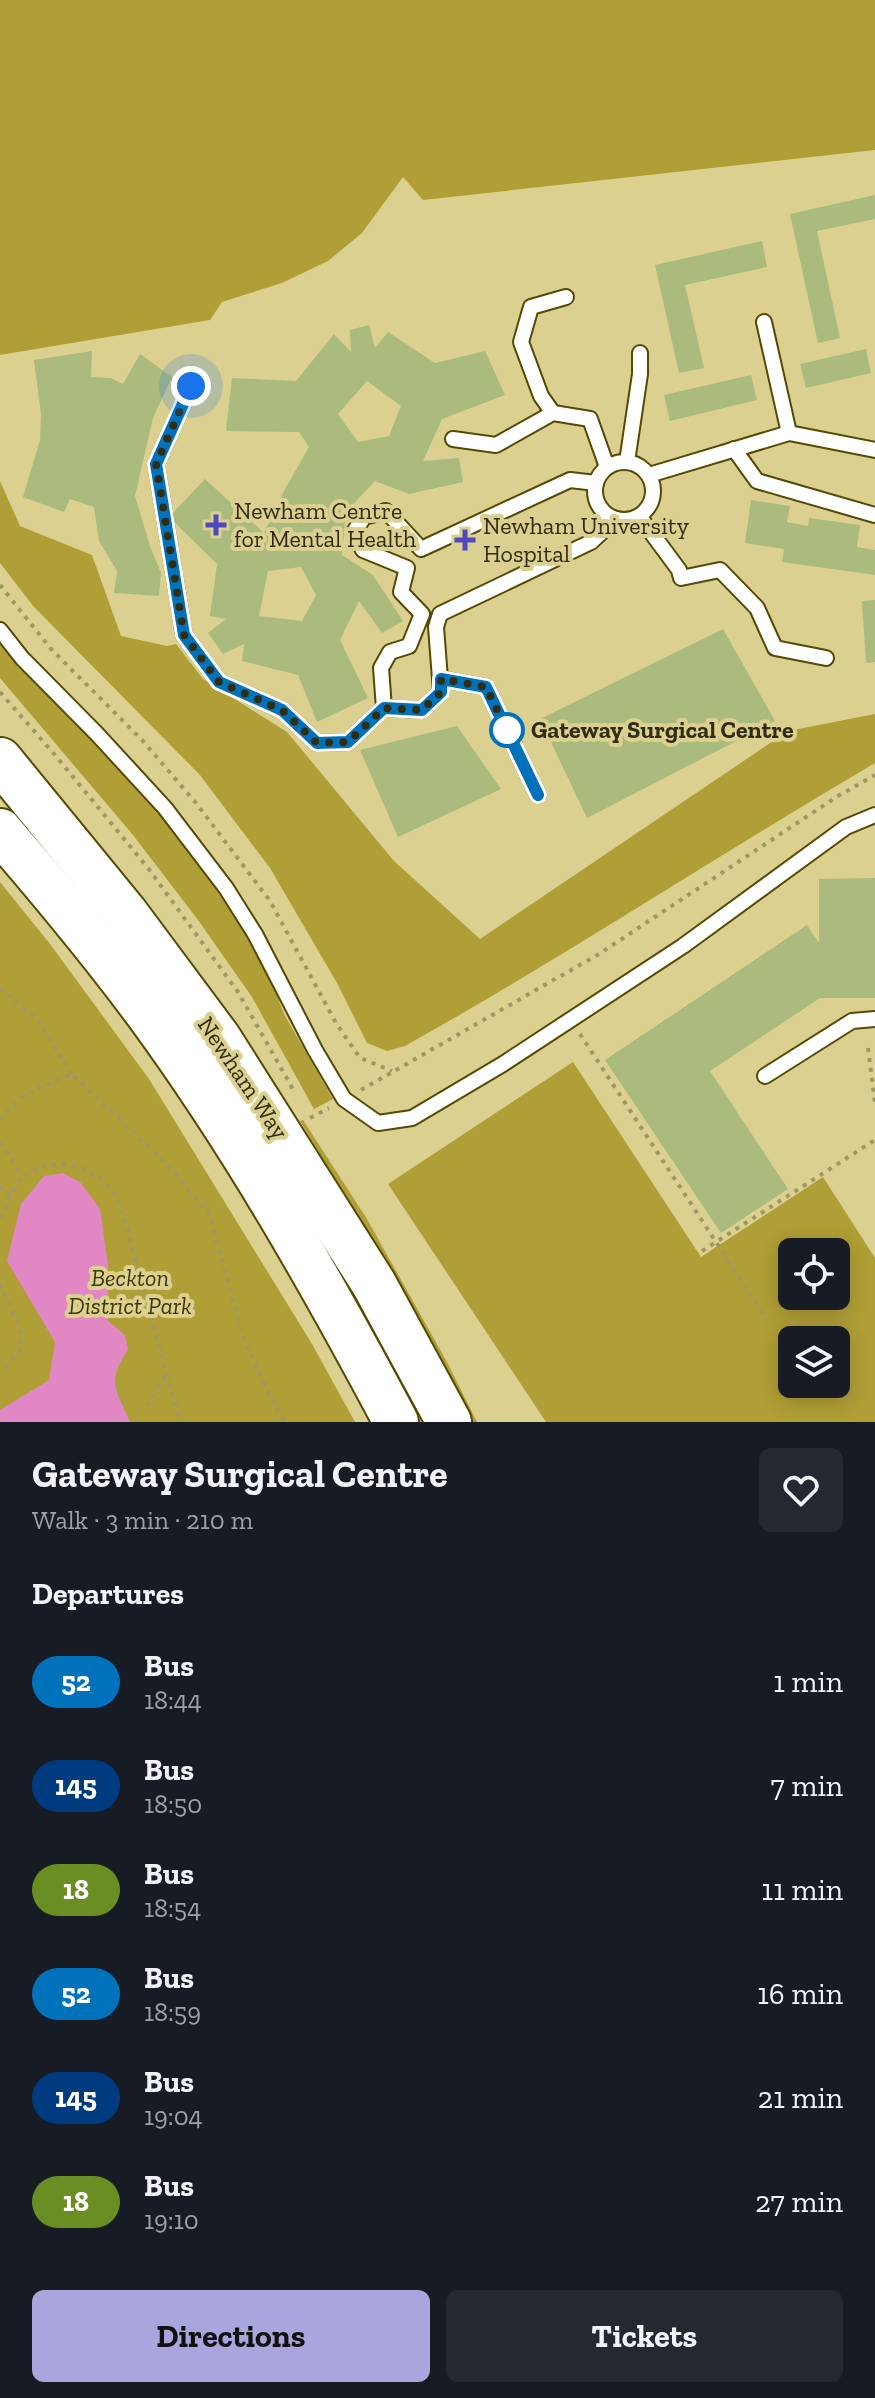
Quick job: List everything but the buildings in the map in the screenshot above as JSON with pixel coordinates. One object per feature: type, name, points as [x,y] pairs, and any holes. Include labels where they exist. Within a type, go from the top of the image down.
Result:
[{"type":"highway","name":"Newham Way","points":[[0,760],[126,914],[219,1039],[374,1284],[449,1422]]},
{"type":"highway","name":"Newham Way","points":[[0,831],[146,1011],[242,1152],[340,1317],[396,1422]]},
{"type":"lane","points":[[553,413],[541,396],[521,342],[531,307],[566,297]]},
{"type":"lane","points":[[764,322],[789,433]]},
{"type":"lane","points":[[627,462],[640,374],[640,353]]},
{"type":"lane","points":[[191,386],[156,464],[184,635],[219,682],[282,710],[317,743],[348,742],[384,708],[422,710],[441,692],[436,627],[440,614]]},
{"type":"lane","points":[[453,439],[496,445],[553,413],[590,419],[607,467]]},
{"type":"lane","points":[[649,475],[789,433],[875,450]]},
{"type":"lane","points":[[734,449],[757,481],[875,515]]},
{"type":"lane","points":[[622,461],[642,467],[649,475],[653,483],[651,502],[639,516],[631,520],[616,519],[597,503],[596,483],[607,467],[622,461]]},
{"type":"lane","points":[[596,483],[570,480],[421,549],[407,568],[401,592],[422,614],[440,614],[591,542],[616,519]]},
{"type":"lane","points":[[407,568],[363,550],[354,532],[364,517],[386,511],[421,549]]},
{"type":"lane","points":[[639,516],[679,570],[681,578],[720,570],[757,608],[775,648],[826,658]]},
{"type":"lane","points":[[384,708],[381,668],[390,652],[409,646],[422,614]]},
{"type":"lane","points":[[0,630],[22,658],[165,808],[226,888],[255,934],[344,1099],[378,1123],[412,1118],[503,1064],[683,946],[846,827],[875,815]]},
{"type":"lane","points":[[441,679],[486,687],[538,795]]},
{"type":"lane","points":[[765,1076],[852,1021],[875,1019]]},
{"type":"path","name":"Newham Way","points":[[0,692],[148,868],[238,992],[299,1100]]},
{"type":"path","points":[[344,1099],[599,954],[838,796],[875,775]]},
{"type":"path","points":[[0,988],[37,1019],[72,1074],[170,1167],[209,1214],[244,1341],[285,1422]]},
{"type":"path","points":[[570,1019],[767,1320]]},
{"type":"path","points":[[868,1048],[875,1103]]},
{"type":"path","points":[[0,1120],[25,1094],[72,1074]]},
{"type":"path","points":[[702,1251],[875,1140]]},
{"type":"path","points":[[0,1143],[21,1177]]},
{"type":"path","points":[[0,1218],[21,1177],[41,1166],[69,1164],[104,1180],[120,1204],[180,1422]]},
{"type":"path","points":[[0,1186],[10,1195]]},
{"type":"path","points":[[0,1284],[21,1331],[21,1349],[10,1363],[0,1369]]},
{"type":"path","points":[[148,1406],[166,1372]]},
{"type":"green space","points":[[0,0],[875,0],[875,150],[423,200],[403,177],[362,233],[328,261],[282,283],[222,302],[210,320],[0,355]]},
{"type":"green space","points":[[0,481],[20,526],[92,555],[121,636],[167,646],[176,644],[203,679],[287,732],[394,861],[480,939],[788,731],[875,714],[875,763],[464,1012],[405,1046],[387,1051],[367,1043],[337,983],[270,868],[200,775],[34,607],[0,563]]},
{"type":"green space","points":[[0,638],[109,753],[189,847],[230,901],[268,974],[285,1016],[333,1099],[314,1109],[252,997],[198,920],[133,835],[0,678]]},
{"type":"green space","name":"Beckton District Park","points":[[0,882],[50,944],[149,1079],[312,1344],[355,1422],[0,1422]]},
{"type":"green space","points":[[573,1062],[701,1257],[823,1177],[875,1258],[875,1422],[546,1422],[388,1184]]},
{"type":"green space","points":[[303,1120],[367,1219],[477,1422],[470,1422],[391,1271],[300,1121]]},
{"type":"shaded area","points":[[63,1173],[80,1182],[100,1209],[108,1265],[108,1321],[125,1335],[128,1350],[117,1370],[116,1386],[130,1422],[0,1422],[0,1410],[49,1380],[55,1342],[7,1261],[21,1204],[44,1176]]},
{"type":"bus line","name":"52","points":[[191,386],[156,464],[184,635],[219,682],[282,710],[317,743],[348,742],[384,708],[422,710],[441,692],[441,679],[486,687],[538,795]]},
{"type":"place","name":"Newham Centre for Mental Health","points":[[216,525]]},
{"type":"place","name":"Newham University Hospital","points":[[465,540]]},
{"type":"place","name":"Gateway Surgical Centre","points":[[507,730]]},
{"type":"route","points":[[191,386],[156,464],[184,635],[219,682],[282,710],[317,743],[348,742],[384,708],[422,710],[441,692],[441,679],[486,687],[512,741],[507,730]]}]
